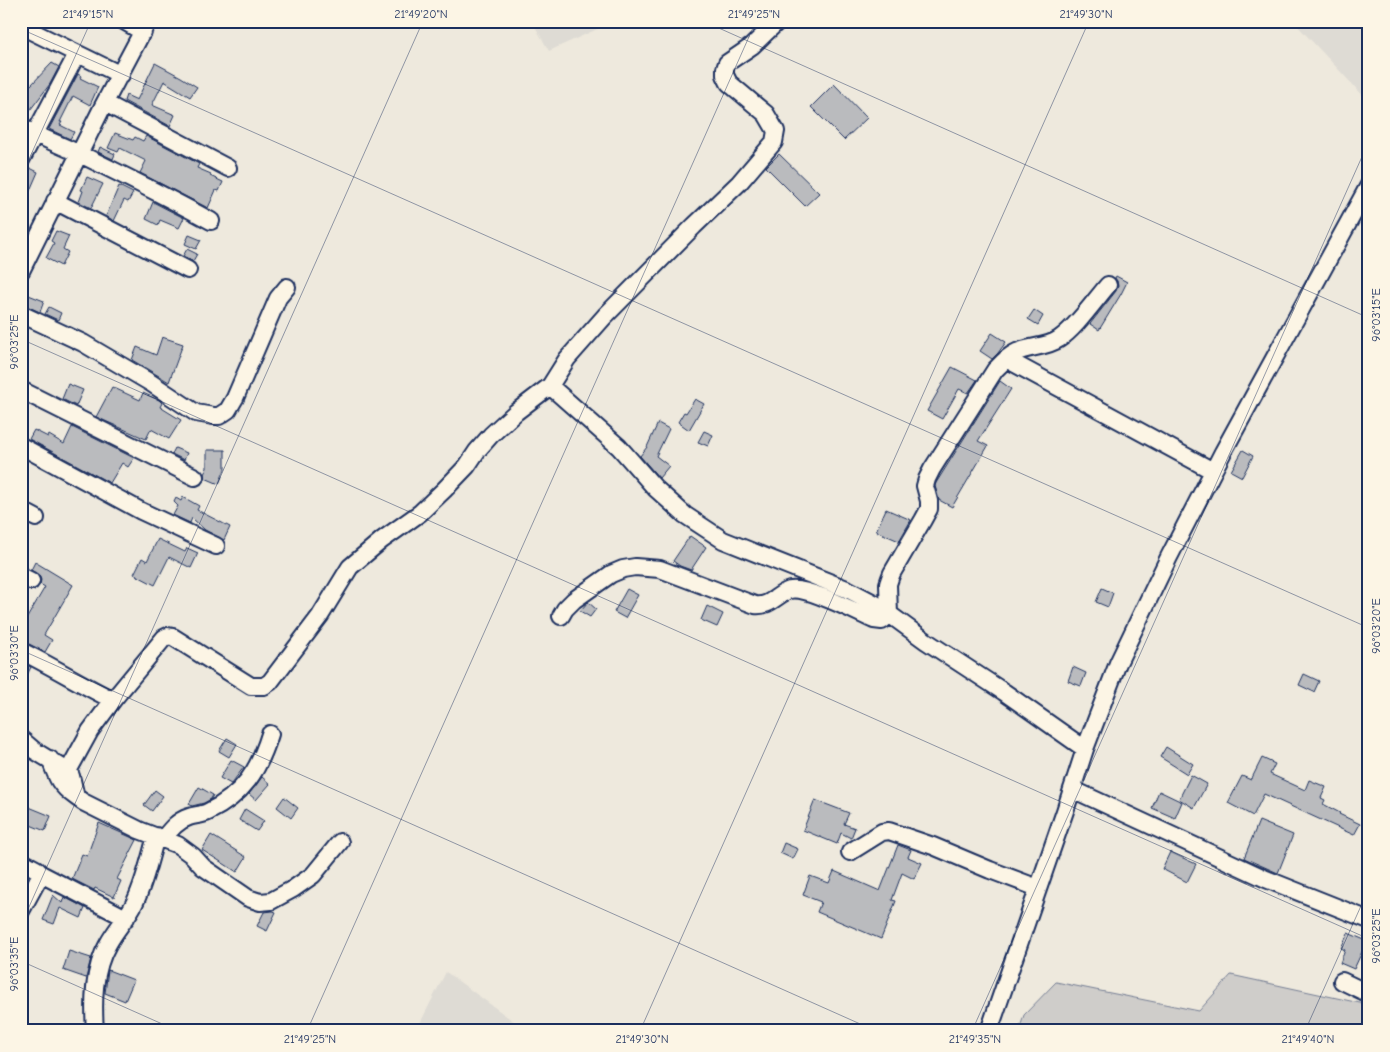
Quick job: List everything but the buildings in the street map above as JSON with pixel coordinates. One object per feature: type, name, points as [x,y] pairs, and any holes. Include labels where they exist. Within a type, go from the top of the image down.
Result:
[{"type":"street","points":[[21,270],[25,251],[55,201],[145,27],[124,21]]},
{"type":"street","points":[[68,773],[90,731],[113,700],[164,638],[168,636],[251,686],[264,686],[270,682],[320,616],[350,567],[382,540],[420,513],[467,466],[491,436],[516,412],[550,386],[567,358],[605,316],[739,183],[774,142],[776,131],[766,114],[729,82],[725,75],[725,69],[728,63],[752,46],[778,21]]},
{"type":"street","points":[[21,26],[121,75]]},
{"type":"street","points":[[21,160],[28,131],[76,54]]},
{"type":"street","points":[[105,103],[228,168]]},
{"type":"street","points":[[28,131],[134,180],[211,221]]},
{"type":"street","points":[[989,1031],[1085,749],[1118,664],[1169,556],[1213,471],[1369,185]]},
{"type":"street","points":[[55,201],[188,270]]},
{"type":"street","points":[[889,615],[888,584],[892,573],[929,509],[927,479],[995,370],[1006,358],[1016,352],[1058,340],[1071,330],[1108,285]]},
{"type":"street","points":[[21,314],[83,343],[196,412],[219,416],[228,410],[235,398],[278,298],[287,287]]},
{"type":"street","points":[[1006,358],[1213,471]]},
{"type":"street","points":[[550,386],[619,447],[655,488],[685,515],[723,540],[849,590],[874,604],[926,642],[1004,692],[1085,749]]},
{"type":"street","points":[[21,390],[195,477]]},
{"type":"street","points":[[21,446],[141,511],[216,546]]},
{"type":"street","points":[[21,510],[36,518]]},
{"type":"street","points":[[561,616],[565,608],[574,600],[611,574],[635,567],[660,569],[755,605],[762,606],[790,590],[797,590],[813,594],[879,622],[889,615]]},
{"type":"street","points":[[21,650],[113,700]]},
{"type":"street","points":[[95,1031],[94,1012],[97,973],[102,958],[108,944],[126,918],[143,886],[160,837],[178,822],[189,817],[206,814],[230,799],[245,786],[266,749],[270,734]]},
{"type":"street","points":[[21,739],[71,776],[76,797]]},
{"type":"street","points":[[50,759],[56,778],[65,789],[83,802],[139,830],[178,845],[186,850],[203,867],[248,898],[260,902],[271,901],[313,875],[340,842]]},
{"type":"street","points":[[1072,789],[1266,880],[1369,920]]},
{"type":"street","points":[[850,852],[882,832],[889,831],[933,846],[1038,888]]},
{"type":"street","points":[[21,861],[41,874],[126,918]]},
{"type":"street","points":[[21,911],[41,874]]},
{"type":"street","points":[[1342,981],[1369,994]]},
{"type":"shaded area","points":[[532,21],[615,21],[549,51]]},
{"type":"shaded area","points":[[1293,21],[1369,21],[1369,102]]},
{"type":"shaded area","points":[[446,972],[527,1031],[416,1031]]},
{"type":"shaded area","points":[[1231,975],[1369,1005],[1369,1031],[1019,1031],[1024,1015],[1056,982],[1199,1011]]}]
